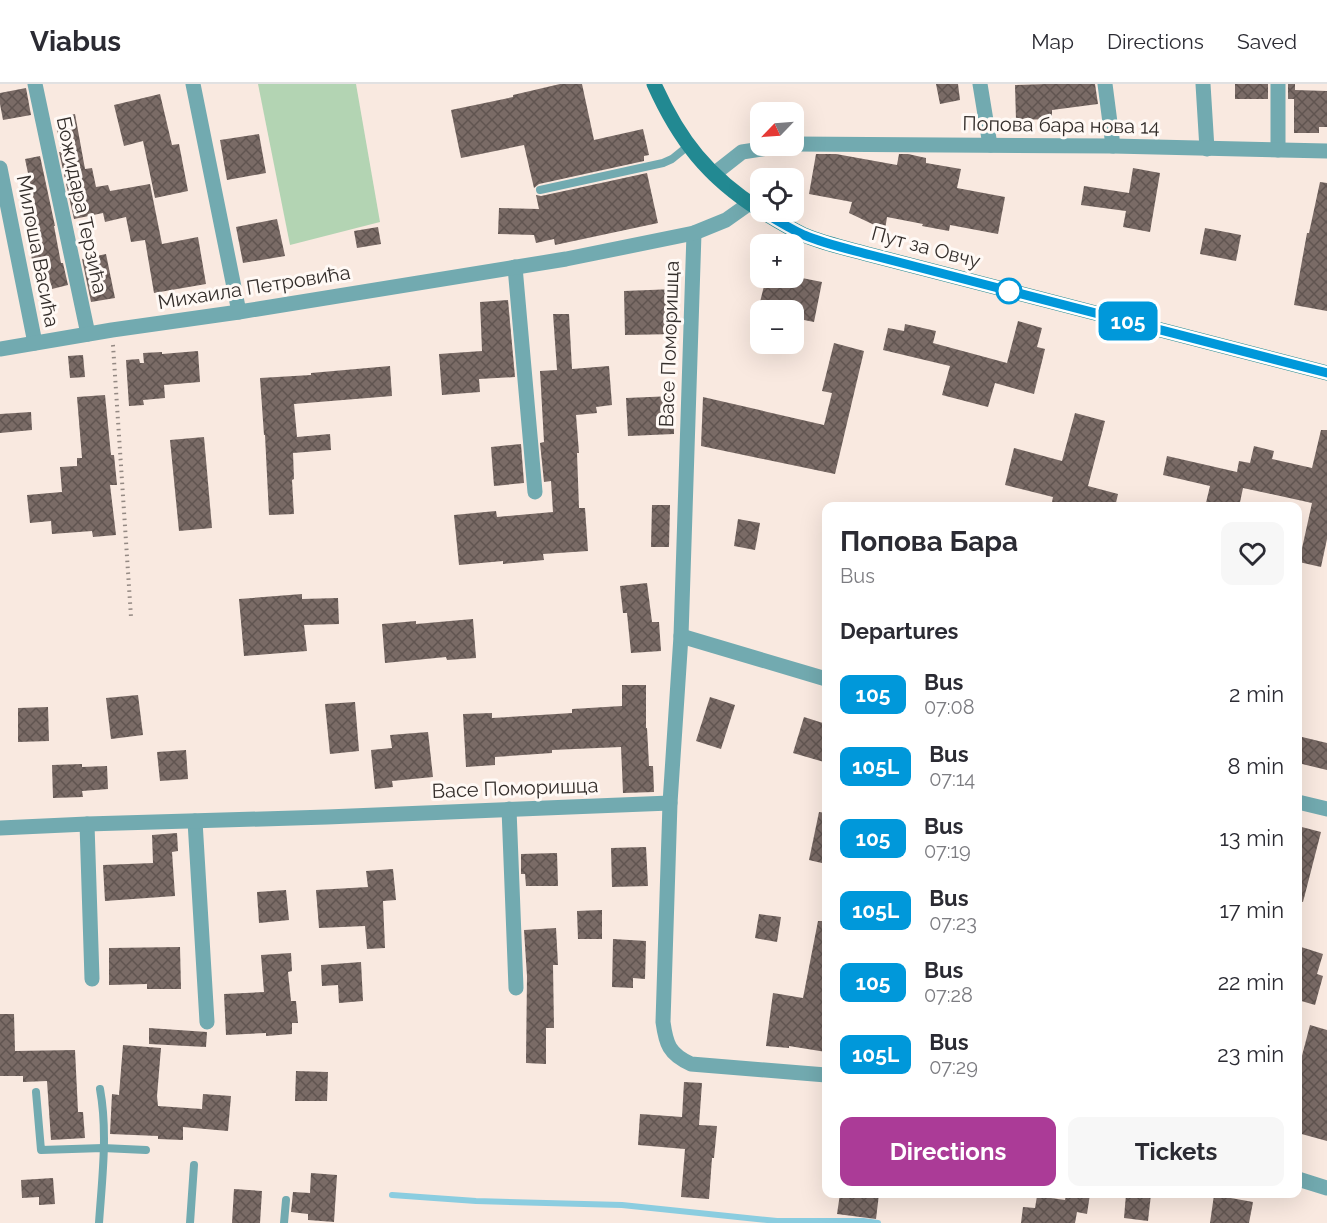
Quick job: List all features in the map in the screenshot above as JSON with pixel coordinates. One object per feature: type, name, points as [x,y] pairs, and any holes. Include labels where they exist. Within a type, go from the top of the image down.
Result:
[{"type":"street","name":"Божидара Терзића","points":[[35,84],[88,334]]},
{"type":"street","points":[[193,84],[239,312]]},
{"type":"street","name":"Пут за Овчу","points":[[654,84],[665,109],[688,146],[726,186],[750,202]]},
{"type":"street","points":[[980,84],[990,145]]},
{"type":"street","points":[[1105,84],[1113,146]]},
{"type":"street","points":[[1203,84],[1207,148]]},
{"type":"street","points":[[1278,84],[1278,150]]},
{"type":"street","name":"Попова бара нова 14","points":[[804,144],[1113,146],[1327,151]]},
{"type":"street","points":[[714,174],[742,152],[750,151]]},
{"type":"street","name":"Милоша Васића","points":[[0,168],[36,343]]},
{"type":"street","name":"Михаила Петровића","points":[[0,349],[566,259],[694,234],[750,211]]},
{"type":"street","name":"Пут за Овчу","points":[[780,222],[823,242],[1327,374]]},
{"type":"street","name":"Васе Поморишца","points":[[0,828],[670,803],[681,636],[694,234]]},
{"type":"street","points":[[515,267],[535,492]]},
{"type":"street","points":[[681,636],[822,678]]},
{"type":"street","points":[[670,803],[663,1022],[670,1050],[680,1059],[691,1064],[822,1075]]},
{"type":"street","points":[[1302,803],[1327,809]]},
{"type":"street","points":[[509,809],[516,987]]},
{"type":"street","points":[[195,820],[207,1022]]},
{"type":"street","points":[[87,824],[92,979]]},
{"type":"street","points":[[1302,1180],[1327,1188]]},
{"type":"lane","points":[[540,190],[663,163],[688,146]]},
{"type":"lane","points":[[99,1223],[103,1148],[100,1089]]},
{"type":"lane","points":[[36,1092],[41,1150],[103,1148],[146,1150]]},
{"type":"lane","points":[[190,1223],[194,1165]]},
{"type":"lane","points":[[284,1223],[286,1200]]},
{"type":"path","points":[[111,330],[131,617]]},
{"type":"green space","points":[[258,84],[356,84],[380,222],[290,245]]},
{"type":"building","points":[[560,84],[582,84],[594,140],[643,129],[649,155],[644,156],[644,161],[539,184],[534,188],[524,145],[461,158],[451,110]]},
{"type":"building","points":[[936,84],[958,84],[960,100],[940,104]]},
{"type":"building","points":[[1095,84],[1098,104],[1052,110],[1052,119],[1016,120],[1015,85]]},
{"type":"building","points":[[1235,84],[1268,84],[1268,99],[1235,99]]},
{"type":"building","points":[[1288,84],[1295,84],[1295,90],[1327,91],[1327,127],[1319,127],[1319,133],[1294,133],[1294,99],[1288,99]]},
{"type":"building","points":[[26,88],[31,115],[3,120],[0,93]]},
{"type":"building","points":[[160,94],[172,145],[179,144],[188,191],[155,198],[143,141],[124,146],[114,105]]},
{"type":"building","points":[[75,114],[85,169],[92,168],[96,187],[108,185],[110,191],[150,184],[162,244],[198,237],[206,284],[154,293],[145,240],[131,242],[126,217],[105,222],[103,213],[74,219],[59,152],[61,152],[55,118]]},
{"type":"building","points":[[259,134],[266,173],[227,180],[220,140]]},
{"type":"building","points":[[816,154],[836,154],[897,165],[899,154],[908,154],[926,158],[926,163],[961,169],[957,188],[1005,197],[998,234],[950,225],[949,231],[887,217],[885,230],[849,213],[852,202],[809,194]]},
{"type":"building","points":[[40,156],[61,263],[63,263],[68,285],[52,289],[48,273],[35,275],[21,203],[34,201],[25,159]]},
{"type":"building","points":[[1133,168],[1160,173],[1150,232],[1123,227],[1126,211],[1081,205],[1084,186],[1129,193]]},
{"type":"building","points":[[647,173],[658,223],[555,245],[554,239],[536,243],[534,235],[498,234],[499,208],[539,209],[536,195],[541,196]]},
{"type":"building","points":[[1320,182],[1327,183],[1327,311],[1294,305],[1307,233],[1309,233]]},
{"type":"building","points":[[277,219],[285,256],[243,263],[236,227]]},
{"type":"building","points":[[378,227],[381,244],[357,248],[354,231]]},
{"type":"building","points":[[1205,228],[1241,235],[1236,261],[1200,254]]},
{"type":"building","points":[[106,254],[115,298],[91,302],[82,259]]},
{"type":"building","points":[[804,278],[822,282],[814,322],[804,320],[804,300],[760,300],[764,288],[804,288]]},
{"type":"building","points":[[675,289],[677,334],[625,335],[624,291]]},
{"type":"building","points":[[508,300],[515,377],[479,379],[480,392],[442,395],[439,354],[482,351],[480,302]]},
{"type":"building","points":[[553,314],[569,314],[572,369],[609,366],[612,405],[596,407],[597,413],[576,415],[579,508],[585,508],[588,551],[543,554],[544,560],[459,565],[454,515],[496,511],[497,517],[553,512],[551,481],[544,482],[540,443],[544,442],[540,371],[557,370]]},
{"type":"building","points":[[1018,321],[1042,328],[1037,347],[1045,349],[1034,394],[995,383],[988,407],[942,395],[950,366],[883,350],[888,328],[904,331],[905,324],[936,331],[933,343],[1007,363]]},
{"type":"building","points":[[834,343],[864,351],[835,474],[701,446],[703,397],[824,425],[832,393],[822,391]]},
{"type":"building","points":[[198,351],[200,382],[164,385],[165,398],[143,400],[144,405],[129,406],[126,360],[139,359],[140,363],[144,363],[143,353]]},
{"type":"building","points":[[83,355],[85,377],[70,378],[68,356]]},
{"type":"building","points":[[390,366],[392,396],[294,404],[297,437],[330,434],[331,450],[293,453],[294,514],[269,515],[260,378]]},
{"type":"building","points":[[105,395],[111,455],[114,455],[117,485],[110,485],[116,535],[93,537],[92,531],[52,534],[51,521],[30,523],[27,495],[62,492],[60,467],[77,466],[77,458],[82,458],[77,397]]},
{"type":"building","points":[[673,396],[674,434],[628,436],[626,398]]},
{"type":"building","points":[[31,412],[32,430],[0,433],[0,414]]},
{"type":"building","points":[[1075,413],[1105,421],[1088,486],[1118,494],[1116,502],[1052,502],[1053,497],[1005,485],[1014,448],[1062,461]]},
{"type":"building","points":[[1321,430],[1327,430],[1327,539],[1321,567],[1302,563],[1302,548],[1312,503],[1243,488],[1240,502],[1206,502],[1210,486],[1163,475],[1167,456],[1237,472],[1239,461],[1250,463],[1254,446],[1274,451],[1272,459],[1312,468]]},
{"type":"building","points":[[204,437],[212,528],[179,531],[170,440]]},
{"type":"building","points":[[521,444],[524,483],[494,486],[491,447]]},
{"type":"building","points":[[652,505],[670,505],[669,547],[651,547]]},
{"type":"building","points":[[738,519],[760,523],[755,550],[734,546]]},
{"type":"building","points":[[647,583],[652,622],[659,622],[661,651],[631,653],[627,613],[623,613],[620,586]]},
{"type":"building","points":[[302,594],[302,599],[338,598],[339,624],[304,625],[307,651],[244,656],[239,599]]},
{"type":"building","points":[[473,619],[476,658],[447,660],[446,657],[385,663],[382,624],[416,621],[416,624]]},
{"type":"building","points":[[622,685],[646,685],[646,728],[649,766],[653,766],[654,792],[623,793],[621,747],[552,750],[552,753],[495,757],[495,765],[466,767],[463,714],[492,713],[492,718],[572,713],[572,709],[622,706]]},
{"type":"building","points":[[138,695],[143,735],[111,739],[106,698]]},
{"type":"building","points":[[710,697],[735,705],[721,749],[696,741]]},
{"type":"building","points":[[355,702],[359,751],[330,754],[325,704]]},
{"type":"building","points":[[48,707],[49,741],[18,742],[18,708]]},
{"type":"building","points":[[804,717],[822,723],[822,761],[793,753]]},
{"type":"building","points":[[428,732],[433,777],[392,781],[393,787],[375,789],[371,750],[392,748],[390,735]]},
{"type":"building","points":[[1302,737],[1327,743],[1327,770],[1302,764]]},
{"type":"building","points":[[186,750],[188,779],[160,781],[157,752]]},
{"type":"building","points":[[82,764],[82,767],[107,766],[108,789],[82,791],[83,797],[53,798],[52,765]]},
{"type":"building","points":[[819,812],[822,812],[822,863],[809,860]]},
{"type":"building","points":[[1302,827],[1321,832],[1302,902]]},
{"type":"building","points":[[177,833],[178,851],[172,852],[175,896],[105,901],[103,865],[153,863],[152,835]]},
{"type":"building","points":[[646,847],[648,886],[612,887],[611,848]]},
{"type":"building","points":[[557,853],[558,886],[526,886],[525,874],[521,874],[521,854]]},
{"type":"building","points":[[393,869],[396,900],[383,901],[385,948],[367,949],[365,926],[319,928],[316,890],[368,887],[366,871]]},
{"type":"building","points":[[286,890],[289,920],[259,923],[257,892]]},
{"type":"building","points":[[602,910],[602,939],[578,939],[577,911]]},
{"type":"building","points":[[759,914],[781,917],[777,942],[755,938]]},
{"type":"building","points":[[818,921],[822,921],[822,1051],[789,1046],[789,1048],[766,1046],[773,993],[803,998]]},
{"type":"building","points":[[556,928],[558,965],[553,965],[554,1028],[546,1028],[546,1064],[526,1063],[527,976],[524,930]]},
{"type":"building","points":[[613,939],[646,941],[645,979],[633,978],[633,988],[612,987]]},
{"type":"building","points":[[180,947],[181,989],[147,989],[147,984],[109,985],[109,948]]},
{"type":"building","points":[[1302,947],[1323,954],[1317,974],[1323,976],[1315,1005],[1302,1001]]},
{"type":"building","points":[[291,953],[292,971],[288,972],[291,1001],[296,1001],[298,1023],[292,1023],[292,1034],[226,1035],[224,994],[264,992],[261,955]]},
{"type":"building","points":[[361,962],[363,1001],[339,1003],[338,985],[322,986],[321,965]]},
{"type":"building","points":[[0,1014],[14,1014],[15,1051],[75,1050],[78,1112],[83,1112],[85,1138],[51,1140],[47,1081],[23,1082],[23,1076],[0,1076]]},
{"type":"building","points":[[1310,1025],[1327,1030],[1327,1141],[1302,1134],[1302,1056]]},
{"type":"building","points":[[149,1028],[207,1032],[206,1047],[149,1044]]},
{"type":"building","points":[[123,1045],[161,1048],[158,1106],[202,1109],[203,1094],[231,1096],[228,1131],[183,1127],[183,1140],[158,1139],[158,1136],[110,1134],[112,1094],[119,1095]]},
{"type":"building","points":[[296,1071],[328,1072],[327,1101],[295,1101]]},
{"type":"building","points":[[684,1082],[702,1083],[699,1125],[717,1126],[709,1199],[681,1197],[685,1149],[638,1145],[640,1114],[682,1117]]},
{"type":"building","points":[[311,1173],[337,1175],[334,1222],[308,1220],[308,1214],[291,1212],[293,1192],[310,1193]]},
{"type":"building","points":[[53,1178],[55,1204],[39,1205],[39,1197],[22,1198],[21,1180]]},
{"type":"building","points":[[234,1189],[262,1191],[260,1223],[232,1223]]},
{"type":"building","points":[[839,1198],[879,1198],[876,1219],[837,1214]]},
{"type":"building","points":[[1037,1198],[1065,1200],[1065,1198],[1089,1198],[1087,1214],[1077,1212],[1075,1223],[1021,1223],[1023,1207],[1035,1208]]},
{"type":"building","points":[[1126,1198],[1151,1198],[1148,1221],[1124,1218]]},
{"type":"building","points":[[1214,1198],[1253,1202],[1249,1223],[1210,1223]]},
{"type":"waterway","points":[[392,1195],[476,1201],[622,1205],[777,1221],[878,1223]]},
{"type":"bus line","name":"105","points":[[779,222],[823,242],[1327,373]]}]
